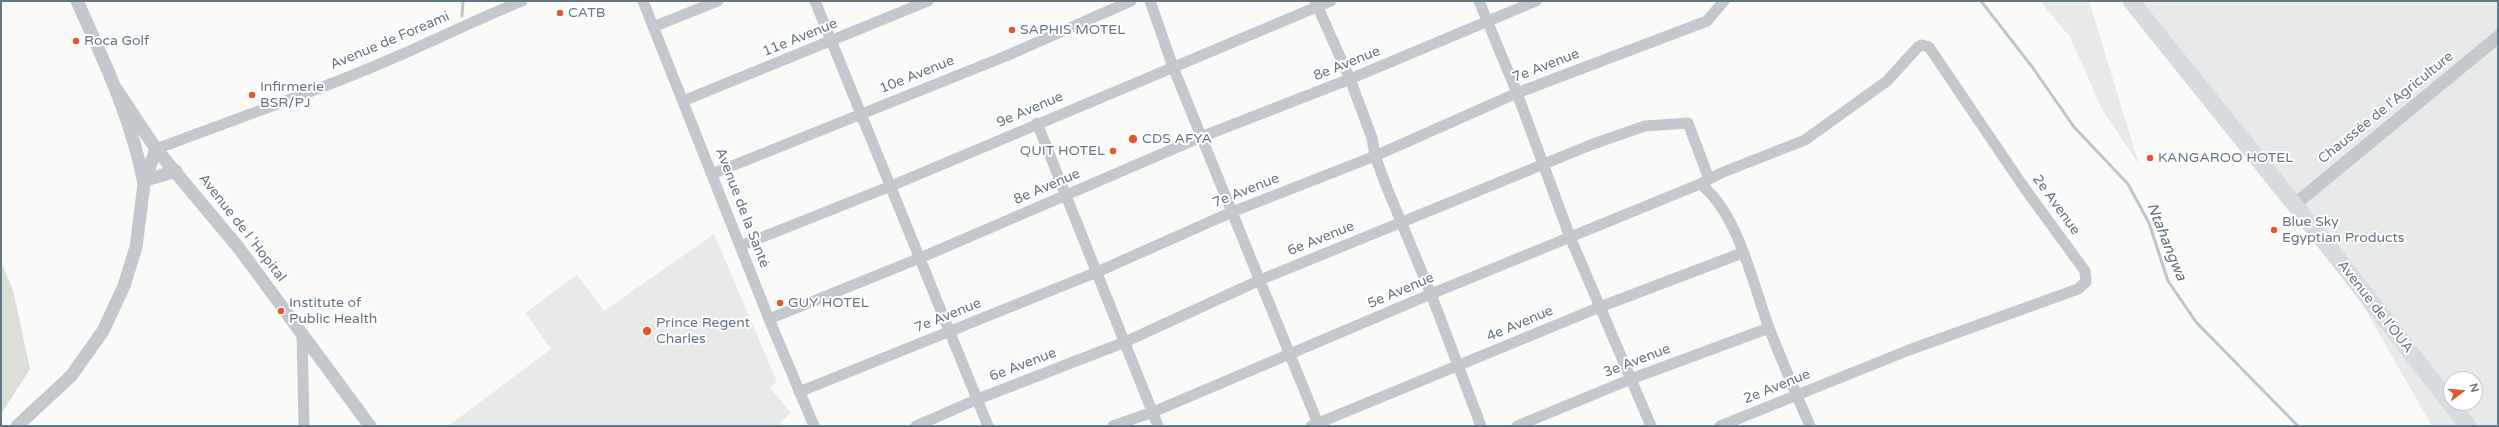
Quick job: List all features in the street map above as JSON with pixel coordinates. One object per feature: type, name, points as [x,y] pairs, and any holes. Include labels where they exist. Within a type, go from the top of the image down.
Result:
[{"type":"main road","name":"Avenue de l'OUA","points":[[2131,1],[2468,426]]},
{"type":"street","points":[[77,1],[117,90],[138,150],[145,182]]},
{"type":"street","name":"Avenue de Foreami","points":[[156,149],[252,115],[414,49],[473,20],[522,1]]},
{"type":"street","name":"Avenue de la Santé","points":[[643,1],[769,319],[814,426]]},
{"type":"street","points":[[653,27],[718,1]]},
{"type":"street","points":[[814,1],[988,426]]},
{"type":"street","name":"11e Avenue","points":[[683,101],[832,42],[928,1]]},
{"type":"street","name":"10e Avenue","points":[[712,174],[1006,56],[1131,1]]},
{"type":"street","points":[[1150,1],[1173,67],[1260,280],[1316,425]]},
{"type":"street","name":"9e Avenue","points":[[740,246],[891,186],[1037,123],[1173,67],[1316,4],[1331,1]]},
{"type":"street","points":[[1479,1],[1517,93],[1570,237],[1651,426]]},
{"type":"street","name":"8e Avenue","points":[[769,319],[920,258],[1201,137],[1350,79],[1536,1]]},
{"type":"street","name":"7e Avenue","points":[[799,392],[1097,272],[1232,212],[1375,156],[1517,93],[1707,21],[1724,1]]},
{"type":"street","points":[[1316,4],[1350,79],[1372,138],[1375,156],[1400,223],[1431,294],[1482,426]]},
{"type":"street","name":"Chaussée de l'Agriculture","points":[[2294,205],[2498,37]]},
{"type":"street","name":"2e Avenue","points":[[1705,182],[1805,140],[1887,81],[1918,47],[1922,45],[1929,47],[2023,186],[2086,271],[2086,282],[2078,289],[1909,350],[1720,426]]},
{"type":"street","name":"Avenue de l 'Hopital","points":[[117,90],[156,149],[176,171],[238,247],[370,426]]},
{"type":"street","name":"6e Avenue","points":[[916,426],[978,399],[1125,342],[1260,280],[1544,164],[1645,126],[1685,122],[1690,125],[1705,182]]},
{"type":"street","points":[[1037,123],[1158,426]]},
{"type":"street","points":[[17,426],[71,376],[103,331],[124,286],[134,254],[145,182],[156,149]]},
{"type":"street","points":[[145,182],[176,171]]},
{"type":"street","points":[[1705,182],[1726,215],[1742,253],[1769,328],[1810,426]]},
{"type":"street","name":"5e Avenue","points":[[1113,426],[1153,412],[1431,294],[1705,182]]},
{"type":"street","name":"4e Avenue","points":[[1316,425],[1600,307],[1742,253]]},
{"type":"street","name":"3e Avenue","points":[[1517,426],[1632,379],[1769,328]]},
{"type":"street","points":[[302,333],[304,426]]},
{"type":"shaded area","points":[[2040,1],[2089,1],[2139,164],[2102,109],[2070,37]]},
{"type":"shaded area","points":[[2131,1],[2498,1],[2498,426],[2432,426],[2331,250]]},
{"type":"shaded area","name":"Prince Regent Charles","points":[[714,234],[777,382],[770,388],[791,413],[780,422],[783,426],[448,426],[551,349],[525,313],[577,275],[604,311]]},
{"type":"shaded area","points":[[1,262],[13,290],[30,369],[1,414]]},
{"type":"waterway","points":[[462,16],[463,1]]},
{"type":"waterway","name":"Ntahangwa","points":[[1981,1],[2033,68],[2074,127],[2128,184],[2149,223],[2168,281],[2196,322],[2298,426]]},
{"type":"place","name":"CATB","points":[[560,13]]},
{"type":"place","name":"SAPHIS MOTEL","points":[[1012,30]]},
{"type":"place","name":"Roca Golf","points":[[76,41]]},
{"type":"place","name":"Infirmerie BSR/PJ","points":[[252,95]]},
{"type":"place","name":"CDS AFYA","points":[[1133,139]]},
{"type":"place","name":"QUIT HOTEL","points":[[1113,151]]},
{"type":"place","name":"KANGAROO HOTEL","points":[[2150,158]]},
{"type":"place","name":"Blue Sky Egyptian Products","points":[[2274,230]]},
{"type":"place","name":"GUY HOTEL","points":[[780,303]]},
{"type":"place","name":"Institute of Public Health","points":[[281,311]]},
{"type":"place","name":"Prince Regent Charles","points":[[647,331]]}]
